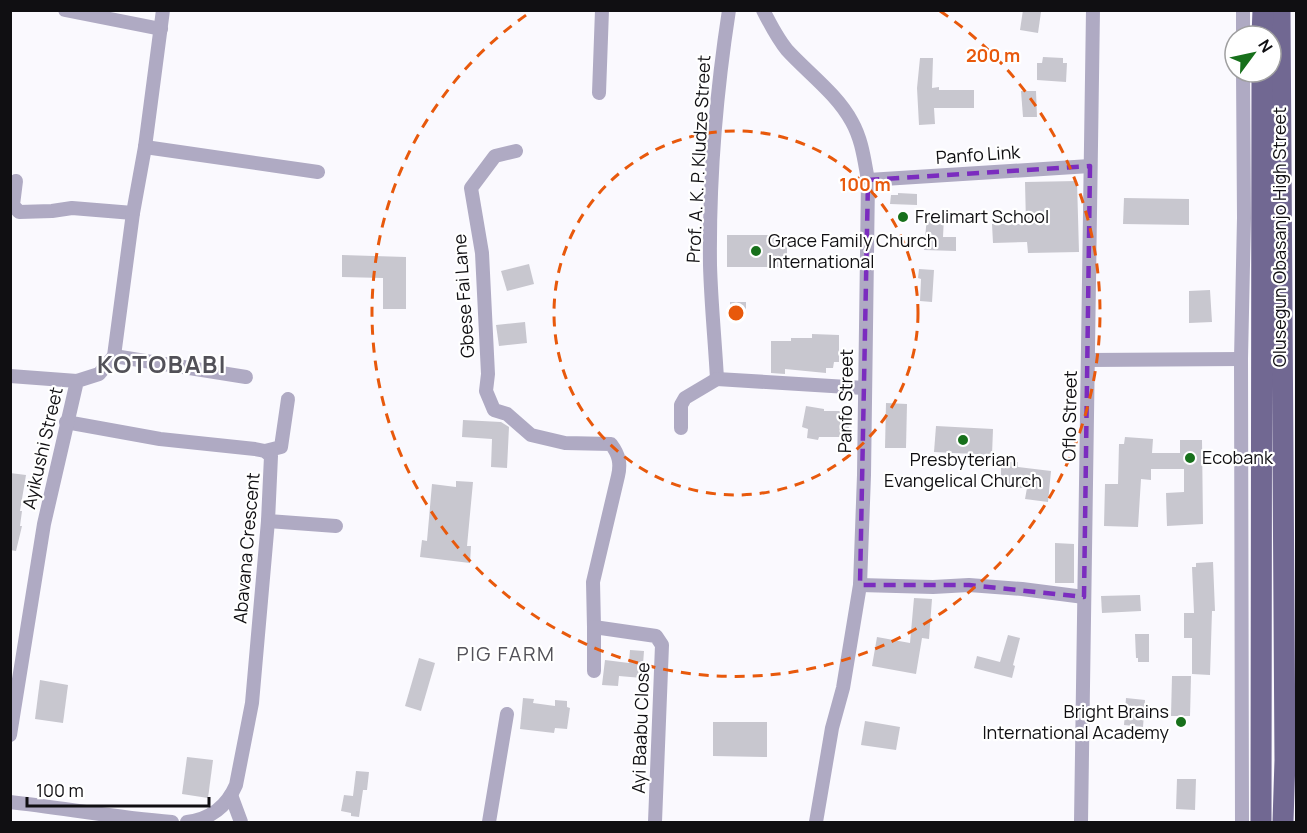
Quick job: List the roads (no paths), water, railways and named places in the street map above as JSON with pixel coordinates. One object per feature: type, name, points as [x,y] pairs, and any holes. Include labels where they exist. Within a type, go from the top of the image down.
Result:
[{"type":"main road","name":"Olusegun Obasanjo High Street","points":[[1280,10],[1291,760],[1283,822]]},
{"type":"main road","name":"Olusegun Obasanjo High Street","points":[[1261,822],[1262,84]]},
{"type":"street","points":[[65,10],[161,29]]},
{"type":"street","points":[[163,10],[114,356],[246,377]]},
{"type":"street","points":[[599,93],[602,10]]},
{"type":"street","name":"Prof. A. K. P. Kludze Street","points":[[717,379],[710,268],[710,214],[720,69],[729,10]]},
{"type":"street","name":"Panfo Street","points":[[763,10],[786,48],[821,84],[851,120],[862,143],[868,180],[860,585],[843,688],[832,728],[816,822]]},
{"type":"street","name":"Oflo Street","points":[[1081,822],[1093,10]]},
{"type":"street","name":"Olusegun Obasanjo High Street","points":[[1242,822],[1243,84]]},
{"type":"street","points":[[145,147],[318,171]]},
{"type":"street","name":"Gbese Fai Lane","points":[[516,151],[495,156],[471,188],[482,253],[488,374],[486,391],[494,410],[507,414],[531,435],[565,442],[611,444],[617,452],[620,464],[618,476],[592,582],[594,627]]},
{"type":"street","name":"Panfo Link","points":[[868,180],[1090,166]]},
{"type":"street","points":[[16,181],[13,205],[19,212],[72,208],[133,213]]},
{"type":"street","name":"Ayikushi Street","points":[[10,735],[44,525],[77,381],[99,374],[114,356]]},
{"type":"street","points":[[1089,360],[1241,359]]},
{"type":"street","points":[[10,376],[77,381]]},
{"type":"street","points":[[681,429],[681,405],[685,398],[717,379],[864,388]]},
{"type":"street","points":[[266,451],[281,447],[288,399]]},
{"type":"street","name":"Abavana Crescent","points":[[66,422],[160,439],[266,451],[271,456],[268,520],[252,703],[236,784],[231,795],[213,815],[199,821],[187,822]]},
{"type":"street","points":[[268,520],[336,526]]},
{"type":"street","points":[[860,585],[933,588],[969,585],[1084,597]]},
{"type":"street","points":[[594,627],[594,671]]},
{"type":"street","name":"Ayi Baabu Close","points":[[594,627],[656,636],[663,645],[655,822]]},
{"type":"street","points":[[489,822],[507,714]]},
{"type":"street","points":[[231,795],[241,822]]},
{"type":"street","points":[[10,802],[140,820],[172,822]]},
{"type":"place","name":"Frelimart School","points":[[903,217]]},
{"type":"place","name":"Grace Family Church International","points":[[756,251]]},
{"type":"place","name":"Presbyterian Evangelical Church","points":[[963,440]]},
{"type":"place","name":"Ecobank","points":[[1190,458]]},
{"type":"place","name":"Bright Brains International Academy","points":[[1181,722]]},
{"type":"district","name":"KOTOBABI","points":[[162,365]]},
{"type":"district","name":"PIG FARM","points":[[506,654]]}]
